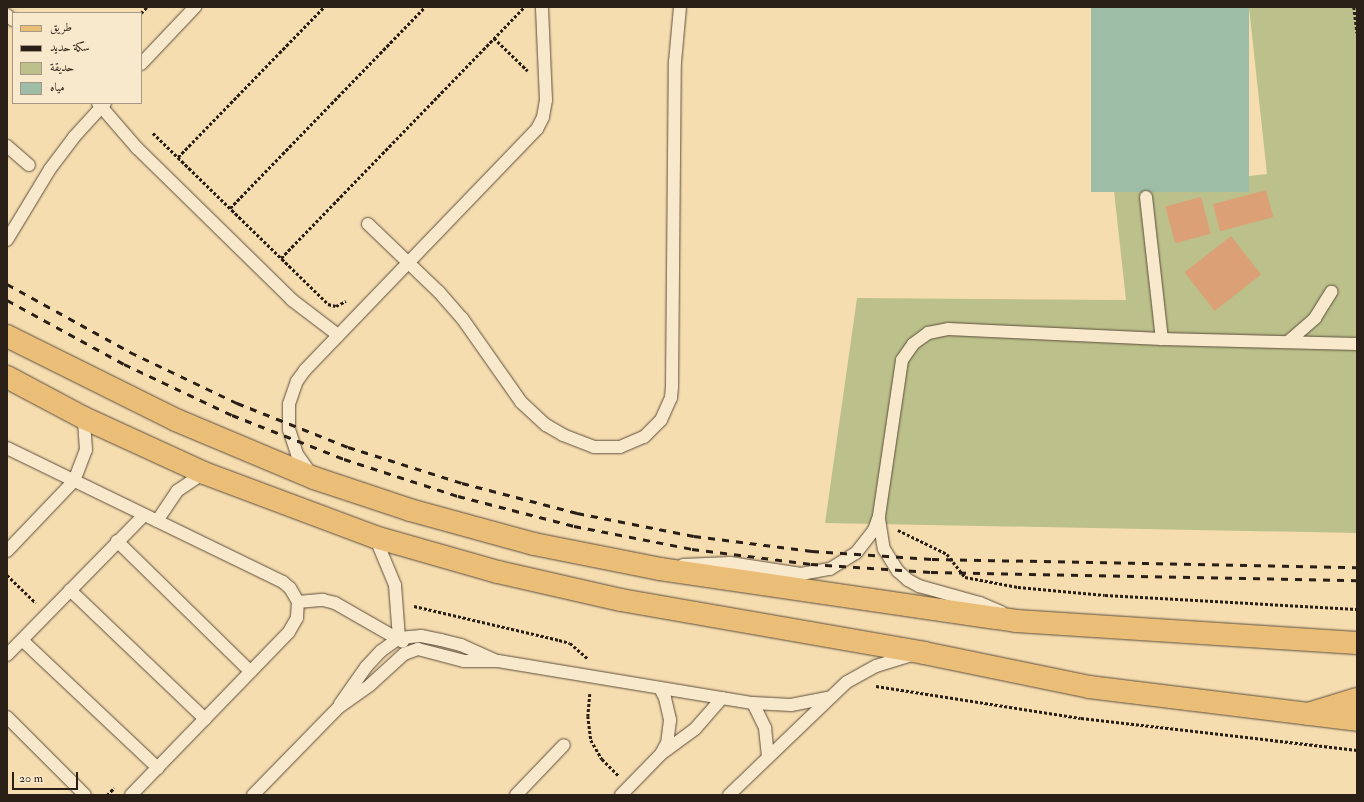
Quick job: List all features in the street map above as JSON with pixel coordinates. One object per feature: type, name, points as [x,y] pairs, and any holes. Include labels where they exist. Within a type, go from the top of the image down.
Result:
[{"type":"main road","points":[[7,336],[176,420],[314,478],[472,528],[596,558],[660,570],[1016,621],[1357,643]]},
{"type":"main road","points":[[7,377],[84,418],[204,473],[375,537],[498,572],[614,599],[924,653],[1089,688],[1357,720]]},
{"type":"main road","points":[[1308,714],[1357,699]]},
{"type":"lane","points":[[142,63],[196,7]]},
{"type":"lane","points":[[314,478],[292,442],[288,417],[292,392],[305,370],[529,139],[543,117],[546,73],[542,7]]},
{"type":"lane","points":[[368,224],[409,263],[462,318],[522,402],[546,424],[582,443],[607,448],[633,444],[654,430],[667,410],[672,386],[675,62],[680,7]]},
{"type":"lane","points":[[7,240],[50,169],[102,104],[137,148],[292,300],[338,335]]},
{"type":"lane","points":[[7,146],[29,165]]},
{"type":"lane","points":[[1146,197],[1162,339]]},
{"type":"lane","points":[[1289,341],[1315,318],[1331,292]]},
{"type":"lane","points":[[660,570],[691,564],[730,563],[800,574],[816,573],[830,569],[856,554],[874,530],[879,518],[900,370],[906,351],[920,338],[948,329],[1162,339],[1289,341],[1357,344]]},
{"type":"lane","points":[[7,551],[74,481],[86,450],[84,418]]},
{"type":"lane","points":[[7,448],[283,582],[290,588],[298,602],[297,618],[294,626],[131,795]]},
{"type":"lane","points":[[157,521],[169,498],[204,473]]},
{"type":"lane","points":[[7,655],[144,515]]},
{"type":"lane","points":[[879,518],[884,549],[898,571],[908,580],[920,586],[980,603],[1016,621]]},
{"type":"lane","points":[[375,537],[395,585],[399,638]]},
{"type":"lane","points":[[117,541],[250,672]]},
{"type":"lane","points":[[70,590],[205,719]]},
{"type":"lane","points":[[298,602],[323,600],[335,603],[399,638],[410,651]]},
{"type":"lane","points":[[339,707],[366,667],[381,650],[399,638],[421,636],[441,640],[480,652],[498,661]]},
{"type":"lane","points":[[22,640],[158,768]]},
{"type":"lane","points":[[253,795],[339,707],[410,651],[425,650],[464,661],[498,661],[753,703],[791,705],[828,698]]},
{"type":"lane","points":[[729,795],[828,698],[847,682],[891,660],[924,653]]},
{"type":"lane","points":[[660,688],[665,698],[670,720],[667,743],[661,754]]},
{"type":"lane","points":[[621,795],[661,754],[695,729],[722,698]]},
{"type":"lane","points":[[753,703],[765,728],[768,756]]},
{"type":"lane","points":[[7,717],[85,795]]},
{"type":"lane","points":[[516,795],[564,745]]},
{"type":"path","points":[[178,158],[324,7]]},
{"type":"path","points":[[230,208],[425,7]]},
{"type":"path","points":[[282,258],[524,7]]},
{"type":"path","points":[[1354,7],[1357,33]]},
{"type":"path","points":[[494,38],[531,77]]},
{"type":"path","points":[[153,133],[328,304],[336,306],[351,296]]},
{"type":"path","points":[[879,518],[947,554],[965,577],[988,582],[1018,587],[1105,595],[1357,609]]},
{"type":"path","points":[[7,575],[38,605],[30,614],[38,623]]},
{"type":"path","points":[[847,682],[1081,718],[1357,750]]},
{"type":"green space","points":[[1249,7],[1357,7],[1357,533],[825,523],[857,298],[1126,300],[1114,191],[1267,174]]},
{"type":"water","points":[[1091,7],[1249,7],[1249,192],[1091,192]]},
{"type":"building","points":[[1266,190],[1273,217],[1220,231],[1213,204]]},
{"type":"building","points":[[1201,197],[1211,234],[1175,243],[1165,207]]},
{"type":"building","points":[[1231,236],[1261,275],[1215,311],[1185,272]]},
{"type":"railway","points":[[7,284],[130,352],[237,403],[348,447],[462,483],[577,513],[694,536],[812,551],[932,559],[1357,567]]},
{"type":"railway","points":[[7,300],[124,364],[232,415],[344,459],[458,496],[574,526],[692,549],[811,564],[931,572],[1357,580]]}]
